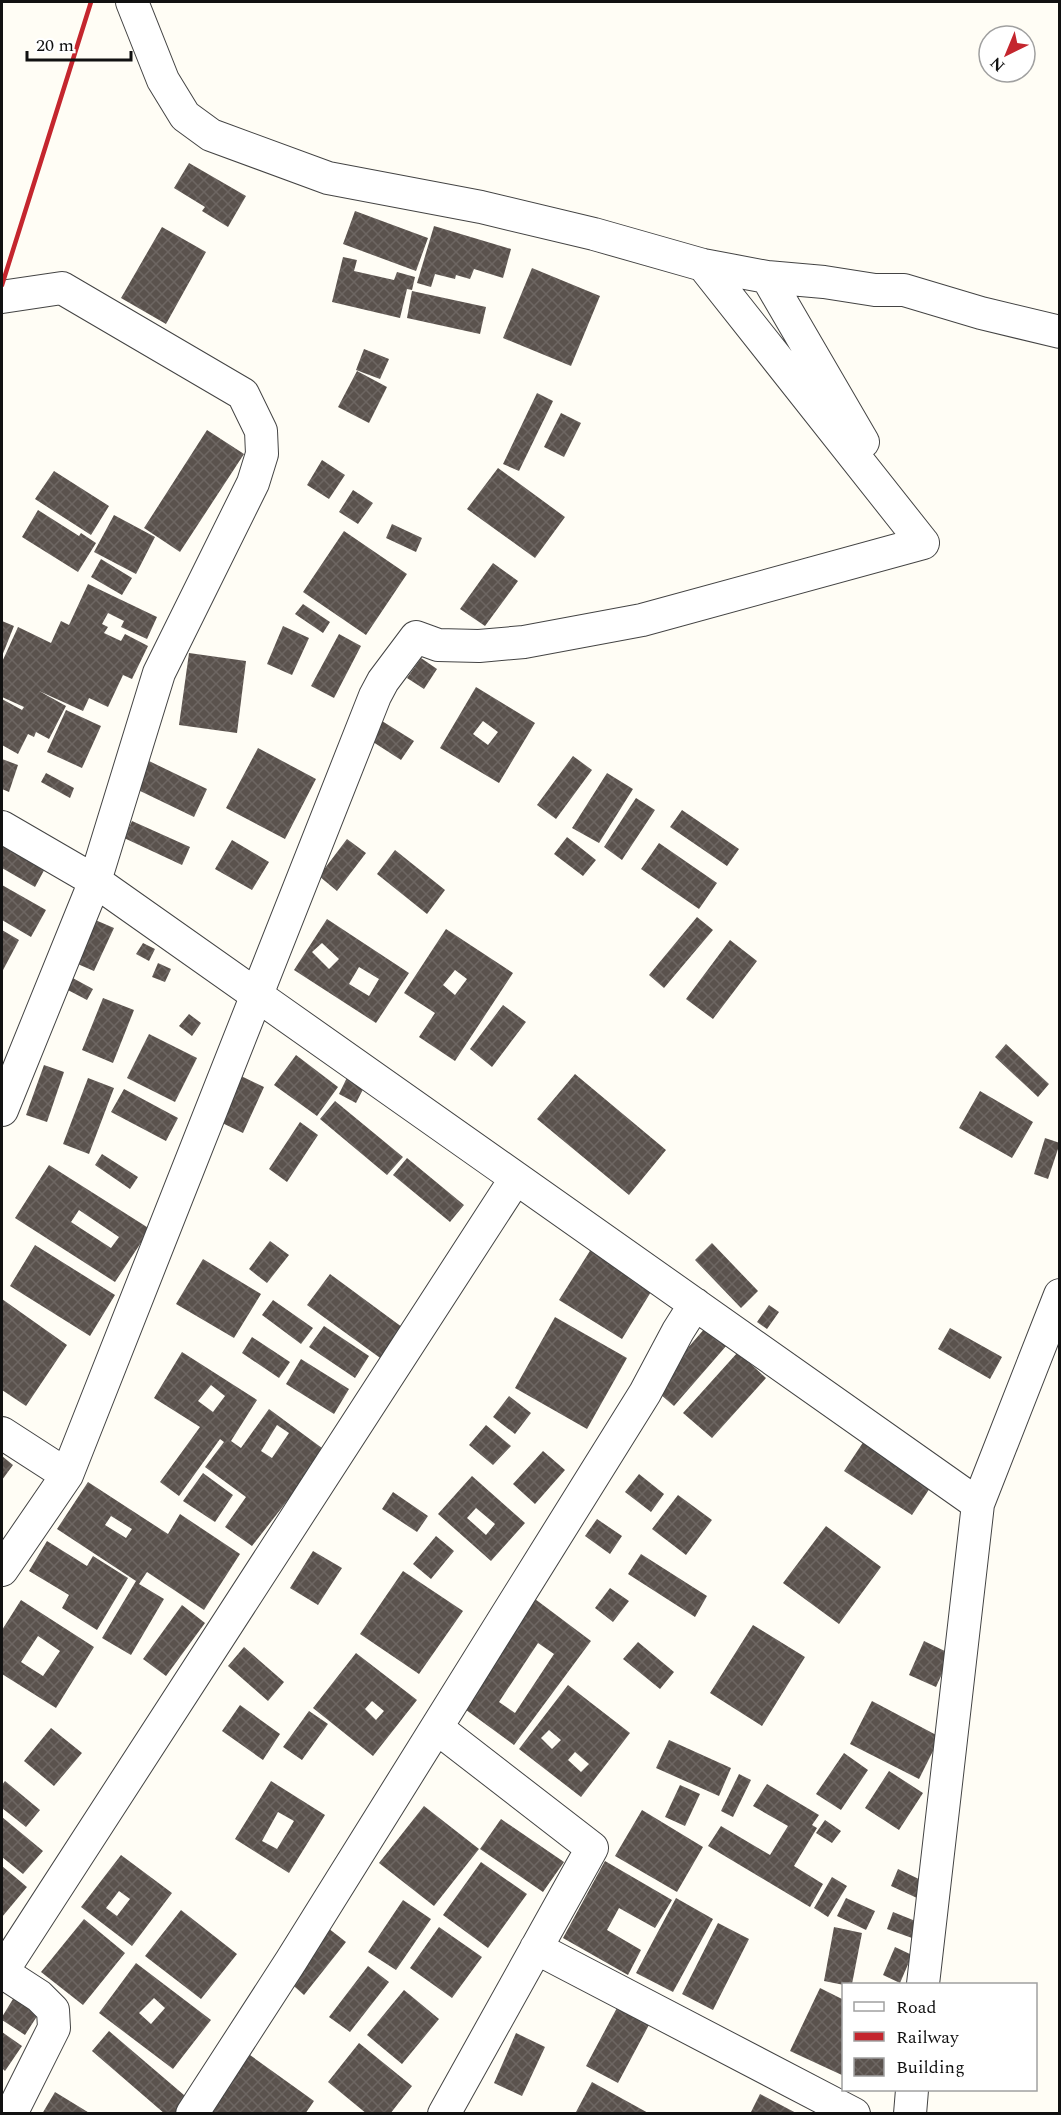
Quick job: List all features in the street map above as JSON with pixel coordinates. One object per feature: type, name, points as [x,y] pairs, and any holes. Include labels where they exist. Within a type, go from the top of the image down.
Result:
[{"type":"street","points":[[132,2],[163,80],[185,116],[211,135],[328,178],[481,207],[594,234],[703,265],[767,277],[824,282],[875,290],[904,290],[981,313],[1059,332]]},
{"type":"street","points":[[703,265],[922,543]]},
{"type":"street","points":[[767,277],[922,543]]},
{"type":"street","points":[[2,297],[62,288],[243,394],[261,431],[261,454],[253,483],[159,673],[95,881],[2,1110]]},
{"type":"street","points":[[2,1570],[67,1475],[375,696],[383,681],[416,637],[438,645],[479,646],[524,642],[642,620],[922,543]]},
{"type":"street","points":[[2,826],[95,881],[978,1504]]},
{"type":"street","points":[[11,2114],[54,2028],[53,2010],[39,1996],[2,1972],[516,1178]]},
{"type":"street","points":[[923,1983],[978,1504],[1059,1294]]},
{"type":"street","points":[[192,2114],[437,1728],[645,1393],[695,1304]]},
{"type":"street","points":[[2,1433],[67,1475]]},
{"type":"street","points":[[437,1728],[592,1848],[444,2114]]},
{"type":"street","points":[[536,1948],[854,2114]]},
{"type":"street","points":[[910,2114],[912,2091]]},
{"type":"building","points":[[189,163],[246,196],[228,227],[202,211],[205,207],[174,188]]},
{"type":"building","points":[[355,211],[428,238],[416,271],[343,244]]},
{"type":"building","points":[[434,226],[511,249],[503,278],[474,269],[470,279],[456,275],[455,279],[435,274],[431,287],[417,283]]},
{"type":"building","points":[[162,227],[206,252],[166,324],[121,298]]},
{"type":"building","points":[[343,257],[357,260],[354,271],[394,280],[397,272],[415,277],[412,290],[407,289],[400,318],[332,302]]},
{"type":"building","points":[[532,268],[600,296],[571,366],[503,338]]},
{"type":"building","points":[[412,291],[486,307],[480,334],[407,318]]},
{"type":"building","points":[[364,349],[389,359],[380,379],[356,370]]},
{"type":"building","points":[[357,371],[387,387],[369,423],[338,407]]},
{"type":"building","points":[[537,393],[553,401],[519,471],[503,464]]},
{"type":"building","points":[[561,413],[581,423],[564,457],[544,447]]},
{"type":"building","points":[[207,430],[244,454],[180,552],[144,528]]},
{"type":"building","points":[[322,460],[345,475],[329,499],[307,485]]},
{"type":"building","points":[[498,468],[565,517],[535,558],[467,509]]},
{"type":"building","points":[[54,471],[109,506],[91,535],[35,499]]},
{"type":"building","points":[[353,490],[373,503],[358,524],[339,512]]},
{"type":"building","points":[[38,510],[79,536],[81,533],[96,543],[78,572],[22,537]]},
{"type":"building","points":[[114,515],[155,537],[136,574],[94,552]]},
{"type":"building","points":[[392,524],[422,538],[416,552],[386,538]]},
{"type":"building","points":[[344,531],[407,574],[366,635],[303,592]]},
{"type":"building","points":[[101,559],[132,578],[122,595],[91,577]]},
{"type":"building","points":[[493,563],[518,581],[485,626],[460,609]]},
{"type":"building","points":[[88,584],[157,617],[147,639],[121,627],[124,621],[108,613],[102,624],[108,627],[104,633],[121,641],[125,634],[148,646],[132,679],[123,675],[108,707],[89,698],[83,711],[39,691],[66,706],[49,739],[36,732],[34,737],[28,734],[18,754],[2,745],[2,699],[22,710],[24,707],[2,697],[2,662],[18,627],[51,643],[61,621],[69,625]]},
{"type":"building","points":[[303,604],[330,622],[323,633],[295,614]]},
{"type":"building","points":[[2,621],[14,626],[2,656]]},
{"type":"building","points":[[283,626],[309,638],[292,675],[267,664]]},
{"type":"building","points":[[339,634],[361,646],[334,698],[311,686]]},
{"type":"building","points":[[189,653],[246,661],[237,733],[179,725]]},
{"type":"building","points":[[421,658],[437,669],[424,689],[407,678]]},
{"type":"building","points":[[476,687],[535,723],[499,783],[440,748]],"holes":[[[483,721],[498,732],[488,745],[473,734]]]},
{"type":"building","points":[[66,710],[101,726],[82,768],[47,752]]},
{"type":"building","points":[[382,721],[414,741],[401,760],[370,740]]},
{"type":"building","points":[[258,748],[316,779],[285,839],[226,808]]},
{"type":"building","points":[[573,756],[592,770],[556,819],[537,805]]},
{"type":"building","points":[[2,759],[18,765],[9,792],[2,789]]},
{"type":"building","points":[[149,761],[207,789],[194,817],[136,789]]},
{"type":"building","points":[[46,773],[74,788],[70,798],[41,782]]},
{"type":"building","points":[[607,773],[633,789],[599,843],[572,828]]},
{"type":"building","points":[[636,798],[655,810],[622,860],[604,847]]},
{"type":"building","points":[[682,810],[739,849],[727,866],[670,827]]},
{"type":"building","points":[[132,821],[190,847],[182,865],[124,838]]},
{"type":"building","points":[[2,837],[48,863],[35,887],[2,868]]},
{"type":"building","points":[[567,837],[596,860],[583,876],[554,854]]},
{"type":"building","points":[[347,839],[366,853],[337,891],[319,876]]},
{"type":"building","points":[[232,840],[269,862],[252,890],[215,869]]},
{"type":"building","points":[[659,843],[717,883],[699,909],[641,869]]},
{"type":"building","points":[[395,850],[445,890],[427,914],[377,874]]},
{"type":"building","points":[[2,885],[46,910],[31,937],[2,920]]},
{"type":"building","points":[[697,917],[713,930],[664,988],[649,975]]},
{"type":"building","points":[[93,919],[114,928],[94,971],[73,962]]},
{"type":"building","points":[[327,919],[409,973],[376,1023],[294,970]],"holes":[[[322,943],[339,959],[329,969],[312,952]],[[359,967],[379,979],[369,996],[349,984]]]},
{"type":"building","points":[[446,929],[513,973],[455,1061],[419,1037],[435,1013],[404,993]],"holes":[[[455,970],[467,979],[455,995],[443,985]]]},
{"type":"building","points":[[2,930],[19,940],[2,972]]},
{"type":"building","points":[[730,940],[757,961],[713,1019],[686,999]]},
{"type":"building","points":[[143,943],[155,949],[149,961],[136,954]]},
{"type":"building","points":[[158,963],[171,969],[165,982],[152,977]]},
{"type":"building","points":[[69,976],[93,989],[87,1000],[64,988]]},
{"type":"building","points":[[103,998],[134,1010],[113,1063],[82,1050]]},
{"type":"building","points":[[503,1005],[526,1022],[492,1067],[470,1049]]},
{"type":"building","points":[[189,1014],[201,1023],[192,1036],[179,1026]]},
{"type":"building","points":[[149,1034],[197,1058],[175,1102],[127,1078]]},
{"type":"building","points":[[1006,1044],[1049,1084],[1038,1097],[995,1057]]},
{"type":"building","points":[[296,1055],[338,1087],[317,1116],[274,1085]]},
{"type":"building","points":[[357,1057],[375,1066],[356,1103],[339,1094]]},
{"type":"building","points":[[44,1065],[64,1072],[47,1122],[26,1115]]},
{"type":"building","points":[[575,1074],[666,1150],[629,1195],[537,1119]]},
{"type":"building","points":[[239,1075],[264,1087],[243,1133],[218,1121]]},
{"type":"building","points":[[88,1078],[114,1088],[89,1154],[63,1144]]},
{"type":"building","points":[[124,1089],[178,1118],[166,1141],[111,1112]]},
{"type":"building","points":[[980,1091],[1033,1122],[1012,1158],[959,1128]]},
{"type":"building","points":[[335,1101],[403,1157],[387,1175],[320,1119]]},
{"type":"building","points":[[300,1122],[318,1135],[287,1182],[269,1169]]},
{"type":"building","points":[[1045,1138],[1060,1143],[1048,1179],[1034,1174]]},
{"type":"building","points":[[102,1154],[138,1177],[130,1189],[95,1165]]},
{"type":"building","points":[[407,1158],[464,1205],[450,1222],[393,1175]]},
{"type":"building","points":[[49,1165],[150,1229],[115,1282],[15,1218]],"holes":[[[79,1210],[119,1237],[111,1248],[71,1222]]]},
{"type":"building","points":[[600,1235],[662,1274],[622,1339],[559,1300]]},
{"type":"building","points":[[270,1241],[289,1255],[267,1283],[249,1269]]},
{"type":"building","points":[[712,1243],[758,1291],[741,1308],[695,1260]]},
{"type":"building","points":[[35,1245],[115,1295],[90,1336],[10,1286]]},
{"type":"building","points":[[203,1259],[261,1294],[234,1338],[176,1304]]},
{"type":"building","points":[[330,1274],[406,1330],[383,1360],[307,1305]]},
{"type":"building","points":[[2,1299],[67,1345],[26,1406],[2,1390]]},
{"type":"building","points":[[273,1300],[313,1328],[301,1344],[262,1315]]},
{"type":"building","points":[[769,1305],[779,1312],[767,1329],[757,1322]]},
{"type":"building","points":[[555,1317],[627,1358],[587,1429],[515,1388]]},
{"type":"building","points":[[324,1326],[369,1356],[355,1378],[309,1347]]},
{"type":"building","points":[[706,1327],[727,1345],[674,1406],[653,1388]]},
{"type":"building","points":[[950,1328],[1002,1357],[990,1379],[938,1349]]},
{"type":"building","points":[[252,1337],[290,1362],[279,1378],[242,1353]]},
{"type":"building","points":[[182,1352],[257,1400],[231,1441],[241,1448],[269,1409],[326,1451],[252,1546],[225,1527],[246,1497],[205,1467],[224,1442],[220,1439],[179,1496],[160,1482],[200,1427],[154,1398]],"holes":[[[211,1385],[225,1396],[213,1412],[198,1401]],[[277,1425],[289,1433],[272,1458],[261,1451]]]},
{"type":"building","points":[[738,1352],[766,1378],[712,1438],[683,1413]]},
{"type":"building","points":[[301,1359],[349,1389],[334,1414],[286,1384]]},
{"type":"building","points":[[509,1396],[531,1413],[515,1434],[493,1417]]},
{"type":"building","points":[[486,1425],[511,1446],[493,1465],[469,1445]]},
{"type":"building","points":[[868,1435],[936,1479],[912,1515],[844,1471]]},
{"type":"building","points":[[543,1451],[565,1470],[535,1504],[513,1484]]},
{"type":"building","points":[[2,1456],[13,1465],[2,1480]]},
{"type":"building","points":[[203,1473],[233,1495],[215,1522],[183,1501]]},
{"type":"building","points":[[639,1474],[664,1494],[651,1512],[625,1492]]},
{"type":"building","points":[[472,1476],[525,1523],[491,1561],[438,1514]],"holes":[[[476,1508],[495,1524],[486,1535],[467,1518]]]},
{"type":"building","points":[[88,1482],[168,1534],[180,1514],[240,1554],[204,1610],[147,1572],[139,1584],[164,1599],[131,1655],[102,1638],[136,1581],[57,1529]],"holes":[[[111,1516],[132,1529],[126,1538],[105,1525]]]},
{"type":"building","points":[[393,1492],[428,1516],[417,1532],[382,1509]]},
{"type":"building","points":[[678,1495],[712,1520],[686,1555],[652,1529]]},
{"type":"building","points":[[597,1519],[622,1536],[610,1554],[585,1536]]},
{"type":"building","points":[[826,1526],[881,1567],[839,1624],[783,1583]]},
{"type":"building","points":[[436,1536],[454,1551],[431,1579],[413,1564]]},
{"type":"building","points":[[47,1541],[87,1566],[93,1556],[128,1578],[97,1630],[62,1608],[69,1595],[29,1571]]},
{"type":"building","points":[[313,1551],[342,1568],[318,1605],[290,1588]]},
{"type":"building","points":[[641,1554],[707,1596],[695,1617],[628,1574]]},
{"type":"building","points":[[403,1571],[463,1611],[419,1674],[360,1634]]},
{"type":"building","points":[[610,1588],[629,1601],[613,1622],[595,1608]]},
{"type":"building","points":[[535,1599],[591,1641],[514,1745],[458,1704]],"holes":[[[538,1643],[554,1654],[515,1713],[499,1702]]]},
{"type":"building","points":[[21,1600],[94,1647],[56,1708],[2,1674],[2,1630]],"holes":[[[38,1636],[60,1651],[43,1676],[21,1662]]]},
{"type":"building","points":[[182,1605],[205,1623],[166,1676],[143,1659]]},
{"type":"building","points":[[753,1625],[805,1657],[762,1726],[710,1693]]},
{"type":"building","points":[[924,1641],[951,1654],[936,1687],[909,1675]]},
{"type":"building","points":[[638,1642],[674,1672],[660,1689],[623,1659]]},
{"type":"building","points":[[244,1647],[284,1682],[268,1701],[228,1666]]},
{"type":"building","points":[[356,1653],[417,1700],[373,1756],[313,1708]],"holes":[[[372,1701],[384,1711],[376,1720],[365,1709]]]},
{"type":"building","points":[[568,1685],[630,1733],[581,1797],[519,1749]],"holes":[[[549,1730],[561,1740],[552,1749],[541,1738]],[[575,1752],[589,1764],[581,1772],[568,1760]]]},
{"type":"building","points":[[872,1701],[940,1737],[919,1779],[850,1744]]},
{"type":"building","points":[[240,1705],[280,1734],[263,1760],[222,1731]]},
{"type":"building","points":[[309,1711],[328,1724],[302,1760],[283,1747]]},
{"type":"building","points":[[51,1728],[82,1753],[54,1786],[24,1761]]},
{"type":"building","points":[[669,1740],[731,1768],[719,1796],[656,1768]]},
{"type":"building","points":[[844,1753],[868,1770],[841,1810],[816,1794]]},
{"type":"building","points":[[889,1771],[923,1793],[899,1830],[865,1808]]},
{"type":"building","points":[[739,1774],[751,1780],[733,1817],[721,1811]]},
{"type":"building","points":[[5,1781],[40,1810],[26,1827],[2,1808],[2,1785]]},
{"type":"building","points":[[271,1781],[325,1815],[289,1873],[235,1839]],"holes":[[[278,1812],[294,1821],[277,1849],[262,1841]]]},
{"type":"building","points":[[767,1784],[819,1815],[812,1825],[817,1828],[794,1866],[823,1884],[810,1907],[708,1846],[721,1826],[770,1855],[788,1826],[753,1806]]},
{"type":"building","points":[[680,1785],[700,1794],[685,1826],[665,1817]]},
{"type":"building","points":[[424,1806],[479,1849],[434,1906],[379,1863]]},
{"type":"building","points":[[642,1810],[703,1847],[677,1892],[615,1856]]},
{"type":"building","points":[[2,1817],[43,1851],[23,1874],[2,1857]]},
{"type":"building","points":[[501,1819],[564,1862],[543,1892],[480,1849]]},
{"type":"building","points":[[825,1820],[841,1831],[832,1843],[816,1833]]},
{"type":"building","points":[[121,1855],[172,1893],[132,1946],[81,1907]],"holes":[[[119,1891],[130,1899],[117,1916],[106,1908]]]},
{"type":"building","points":[[605,1861],[672,1900],[655,1928],[619,1908],[607,1930],[641,1950],[628,1975],[563,1938]]},
{"type":"building","points":[[481,1862],[527,1894],[488,1948],[443,1915]]},
{"type":"building","points":[[2,1866],[27,1887],[2,1917]]},
{"type":"building","points":[[898,1869],[925,1882],[917,1898],[891,1886]]},
{"type":"building","points":[[832,1877],[847,1886],[828,1917],[814,1908]]},
{"type":"building","points":[[676,1898],[713,1919],[673,1992],[636,1973]]},
{"type":"building","points":[[846,1898],[875,1911],[866,1930],[837,1916]]},
{"type":"building","points":[[403,1900],[431,1919],[396,1970],[368,1952]]},
{"type":"building","points":[[181,1910],[237,1954],[201,1999],[145,1956]]},
{"type":"building","points":[[893,1912],[918,1922],[912,1938],[887,1929]]},
{"type":"building","points":[[84,1919],[125,1953],[83,2005],[41,1972]]},
{"type":"building","points":[[718,1923],[749,1939],[713,2010],[682,1994]]},
{"type":"building","points":[[439,1927],[482,1957],[452,1998],[410,1968]]},
{"type":"building","points":[[834,1927],[862,1933],[852,1983],[842,1985],[824,1981]]},
{"type":"building","points":[[328,1928],[346,1942],[304,1995],[287,1980]]},
{"type":"building","points":[[895,1947],[912,1955],[900,1983],[883,1975]]},
{"type":"building","points":[[136,1963],[211,2020],[173,2069],[99,2013]],"holes":[[[154,1998],[165,2008],[151,2024],[139,2013]]]},
{"type":"building","points":[[368,1966],[389,1982],[350,2032],[329,2017]]},
{"type":"building","points":[[820,1988],[842,1999],[842,2075],[790,2051]]},
{"type":"building","points":[[404,1990],[439,2019],[402,2064],[367,2035]]},
{"type":"building","points":[[16,1994],[41,2010],[25,2035],[2,2020]]},
{"type":"building","points":[[618,2006],[650,2023],[618,2083],[586,2066]]},
{"type":"building","points":[[109,2031],[191,2101],[180,2114],[165,2114],[92,2051]]},
{"type":"building","points":[[2,2032],[22,2046],[5,2071],[2,2068]]},
{"type":"building","points":[[516,2033],[545,2047],[522,2096],[494,2083]]},
{"type":"building","points":[[359,2043],[412,2086],[390,2114],[367,2114],[328,2082]]},
{"type":"building","points":[[250,2055],[314,2101],[305,2114],[207,2114]]},
{"type":"building","points":[[592,2082],[650,2114],[580,2114],[576,2112]]},
{"type":"building","points":[[55,2092],[91,2114],[42,2114]]},
{"type":"building","points":[[760,2094],[798,2114],[751,2112]]},
{"type":"railway","points":[[2,285],[91,2]]}]
